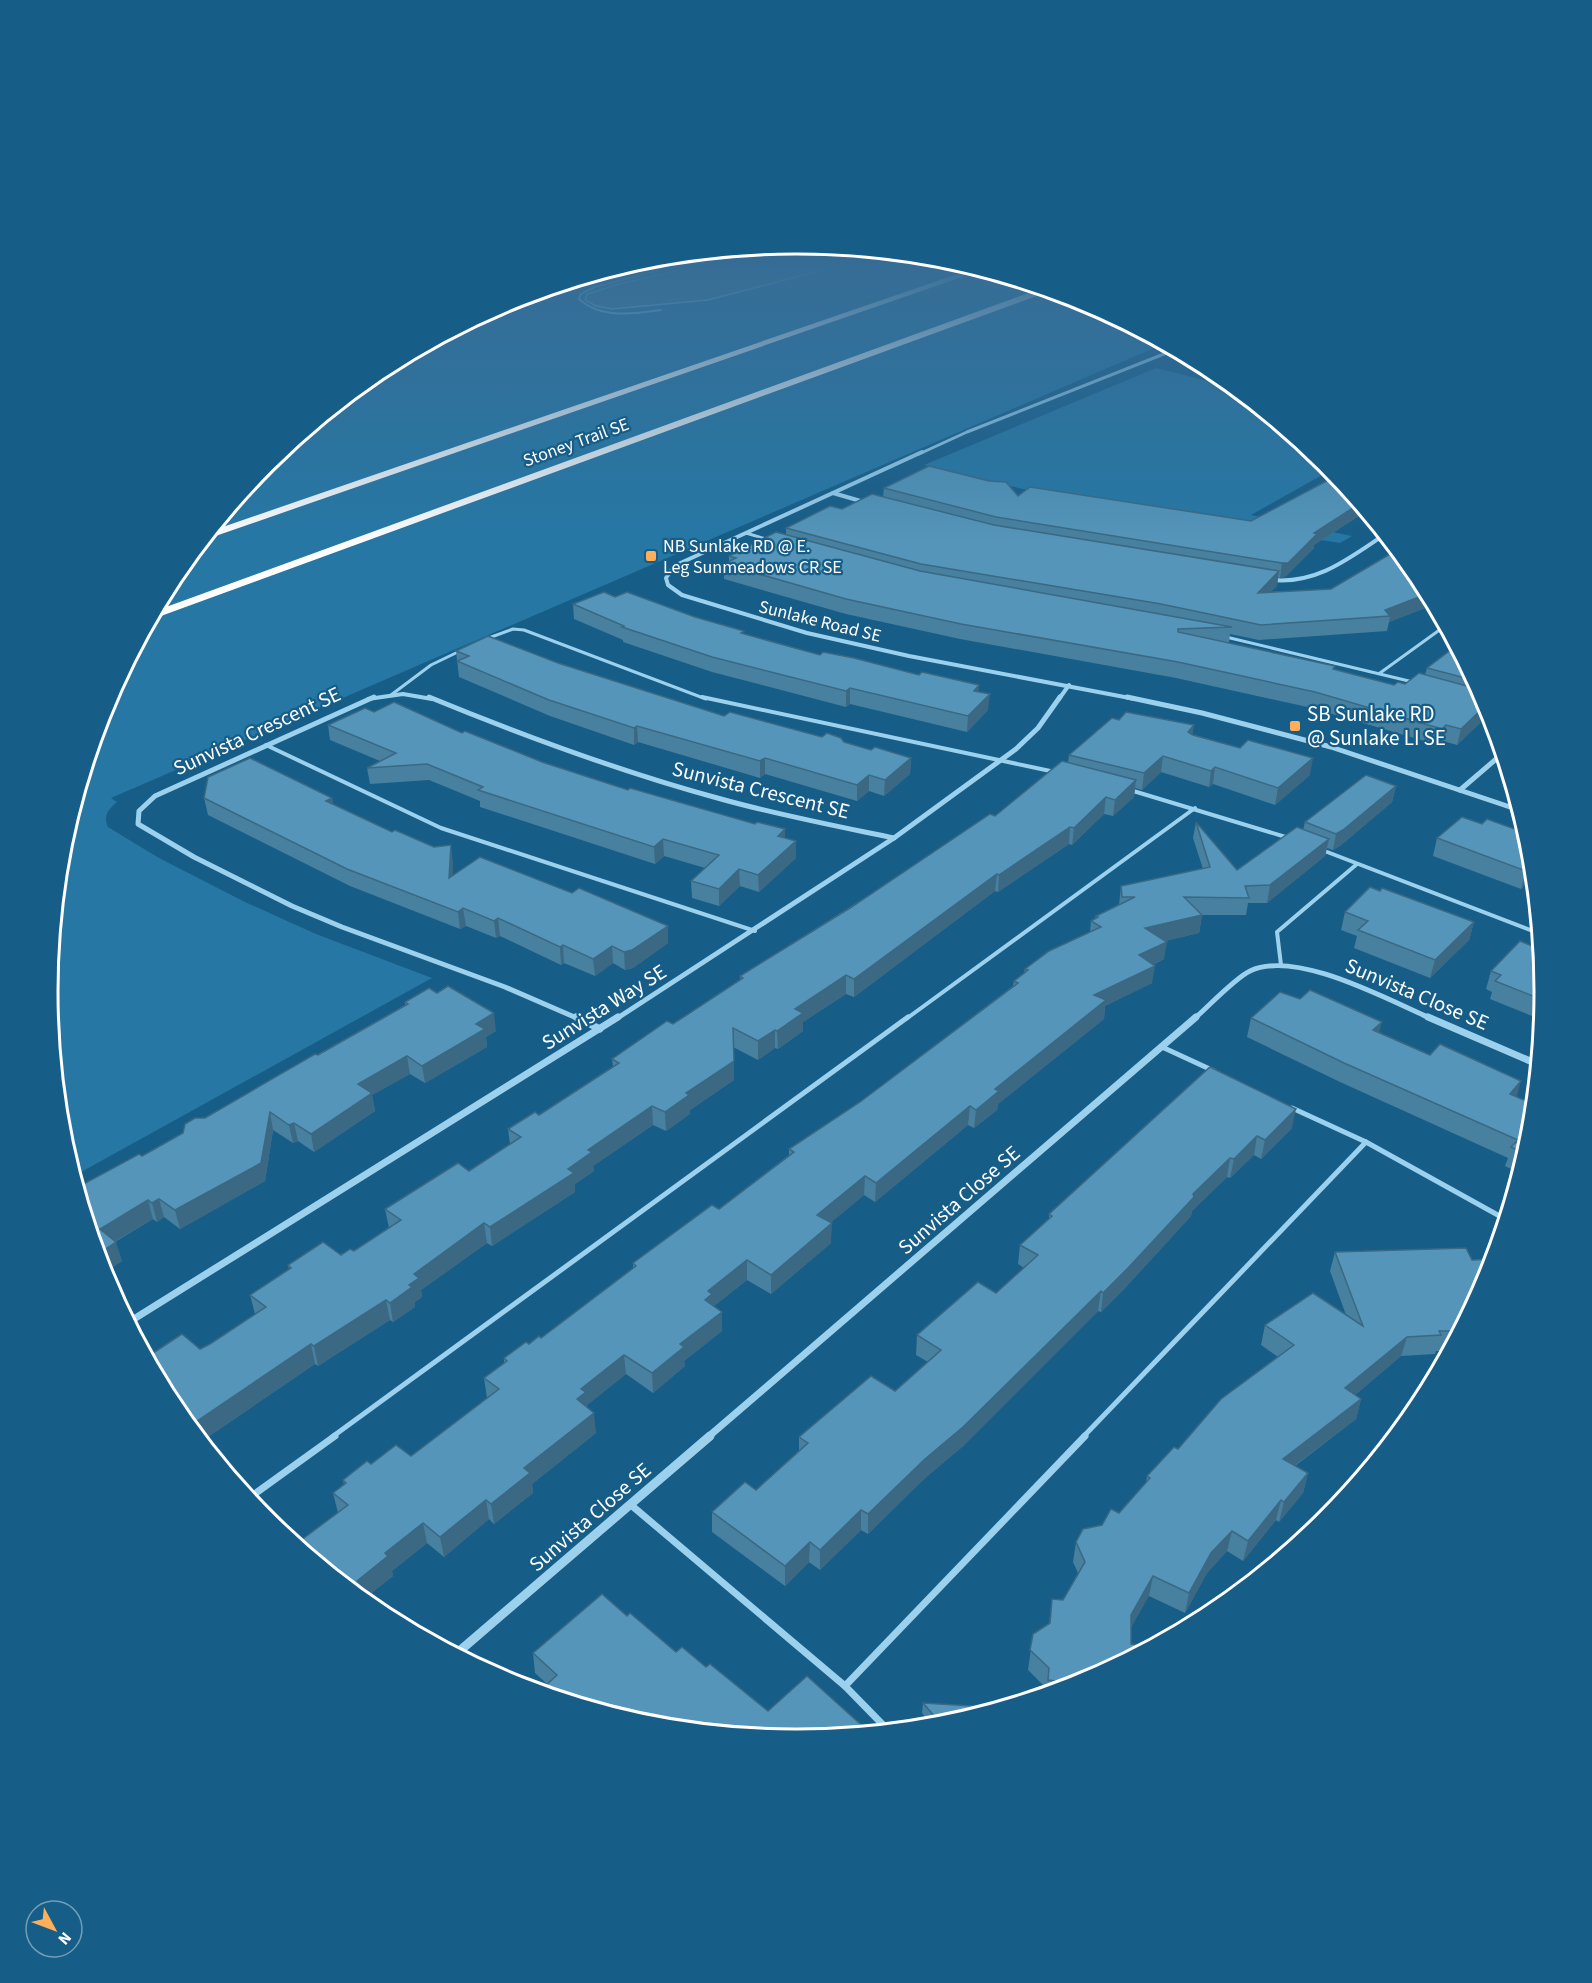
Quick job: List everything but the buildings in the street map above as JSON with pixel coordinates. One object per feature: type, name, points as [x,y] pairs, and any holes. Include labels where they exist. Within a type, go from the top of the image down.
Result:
[{"type":"highway","name":"Stoney Trail SE","points":[[220,532],[721,359]]},
{"type":"highway","name":"Stoney Trail SE","points":[[164,612],[858,359]]},
{"type":"street","name":"Sunlake Road SE","points":[[1152,359],[967,432],[674,566],[666,578],[668,585],[682,595],[818,636],[909,656],[1070,685],[1202,713],[1300,738],[1509,807]]},
{"type":"street","points":[[833,493],[871,504]]},
{"type":"street","points":[[1269,580],[1290,582],[1312,579],[1378,539]]},
{"type":"street","name":"Sunvista Way SE","points":[[135,1318],[755,931],[894,838],[1001,761],[1038,728],[1070,685]]},
{"type":"street","name":"Sunvista Crescent SE","points":[[600,1029],[533,997],[411,953],[290,904],[196,859],[138,824],[139,811],[155,796],[362,701],[390,695],[413,694],[587,759],[700,794],[791,817],[894,838]]},
{"type":"street","points":[[1460,790],[1496,759]]},
{"type":"street","name":"Sunvista Close SE","points":[[462,1649],[1250,971],[1281,965],[1320,971],[1530,1061]]},
{"type":"lane","points":[[746,533],[774,542]]},
{"type":"lane","points":[[476,643],[497,633],[524,630],[709,700],[1062,774]]},
{"type":"lane","points":[[1380,673],[1439,630]]},
{"type":"lane","points":[[1215,635],[1422,684]]},
{"type":"lane","points":[[390,695],[430,665],[465,648]]},
{"type":"lane","points":[[266,745],[441,828],[755,931]]},
{"type":"lane","points":[[1127,789],[1291,839]]},
{"type":"lane","points":[[256,1493],[1195,808]]},
{"type":"lane","points":[[1320,849],[1531,930]]},
{"type":"lane","points":[[1281,965],[1277,932],[1357,864]]},
{"type":"lane","points":[[1162,1047],[1218,1073]]},
{"type":"lane","points":[[1282,1103],[1366,1142],[1498,1215]]},
{"type":"lane","points":[[845,1686],[1366,1142]]},
{"type":"lane","points":[[630,1504],[845,1686],[882,1724]]},
{"type":"shaded area","points":[[418,359],[1129,359],[111,798],[117,802],[107,813],[108,827],[159,858],[245,902],[316,934],[432,978],[82,1172],[65,1088],[58,991],[65,895],[84,801],[98,754],[135,665],[157,623],[183,582],[242,505],[310,437],[347,406]]},
{"type":"shaded area","points":[[1156,368],[1211,382],[1282,437],[1322,475],[1251,515],[1352,536],[1340,543],[1183,518],[1027,490],[924,465]]},
{"type":"place","name":"NB Sunlake RD @ E. Leg Sunmeadows CR SE","points":[[651,556]]},
{"type":"place","name":"SB Sunlake RD @ Sunlake LI SE","points":[[1295,726]]}]
